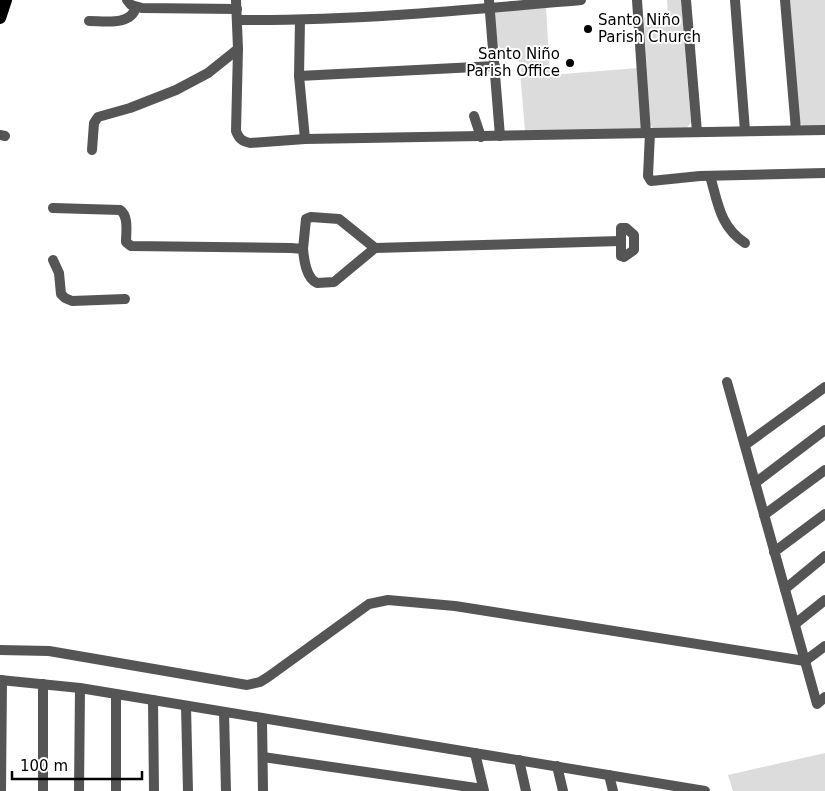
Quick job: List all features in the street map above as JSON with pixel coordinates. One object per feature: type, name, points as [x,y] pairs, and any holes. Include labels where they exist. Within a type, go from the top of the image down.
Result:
[{"type":"main road","points":[[0,18],[6,0]]},
{"type":"street","points":[[127,0],[131,6],[136,7],[237,10],[300,20],[489,4],[581,0]]},
{"type":"street","points":[[637,0],[648,133],[648,176],[652,181],[710,176],[825,174]]},
{"type":"street","points":[[686,0],[697,132]]},
{"type":"street","points":[[735,0],[745,131]]},
{"type":"street","points":[[785,0],[796,130]]},
{"type":"street","points":[[489,4],[500,136]]},
{"type":"street","points":[[89,21],[127,19],[134,13],[136,7]]},
{"type":"street","points":[[237,10],[236,131],[238,137],[243,142],[305,139],[825,130]]},
{"type":"street","points":[[300,20],[299,76],[305,139]]},
{"type":"street","points":[[92,150],[94,123],[98,118],[176,90],[208,73],[238,48]]},
{"type":"street","points":[[299,76],[495,66]]},
{"type":"street","points":[[474,116],[481,137]]},
{"type":"street","points":[[710,176],[728,229],[745,243]]},
{"type":"street","points":[[52,208],[120,210],[126,217],[126,242],[132,246],[303,249]]},
{"type":"street","points":[[375,248],[339,219],[311,216],[306,220],[303,249],[304,260],[310,277],[317,283],[334,282],[375,248],[620,241]]},
{"type":"street","points":[[53,260],[59,273],[61,294],[65,298],[72,301],[125,299]]},
{"type":"street","points":[[727,382],[817,704],[825,698]]},
{"type":"street","points":[[745,445],[825,387]]},
{"type":"street","points":[[755,483],[825,430]]},
{"type":"street","points":[[764,515],[825,470]]},
{"type":"street","points":[[774,552],[825,514]]},
{"type":"street","points":[[785,589],[825,556]]},
{"type":"street","points":[[0,650],[49,651],[247,685],[268,677],[369,604],[388,600],[455,606],[805,661],[825,646]]},
{"type":"street","points":[[795,624],[825,600]]},
{"type":"street","points":[[1,791],[1,680],[80,688],[557,766],[664,787],[705,791]]},
{"type":"street","points":[[43,684],[43,791]]},
{"type":"street","points":[[79,791],[80,688]]},
{"type":"street","points":[[116,694],[116,791]]},
{"type":"street","points":[[152,700],[154,791]]},
{"type":"street","points":[[186,706],[188,791]]},
{"type":"street","points":[[224,712],[226,791]]},
{"type":"street","points":[[262,718],[263,791]]},
{"type":"street","points":[[263,757],[484,790],[475,753]]},
{"type":"street","points":[[519,760],[526,791]]},
{"type":"street","points":[[557,766],[563,791]]},
{"type":"street","points":[[609,775],[613,791]]},
{"type":"shaded area","points":[[667,0],[681,0],[691,122],[686,129],[654,130],[650,124],[644,18],[668,16]]},
{"type":"shaded area","points":[[789,0],[825,0],[825,126],[804,126],[800,123]]},
{"type":"shaded area","points":[[546,7],[550,75],[638,68],[642,126],[640,129],[525,131],[518,48],[502,49],[498,46],[494,15],[495,12]]},
{"type":"shaded area","points":[[825,753],[825,791],[733,791],[728,775]]},
{"type":"place","name":"Santo Niño Parish Church","points":[[588,29]]},
{"type":"place","name":"Santo Niño Parish Office","points":[[570,63]]}]
